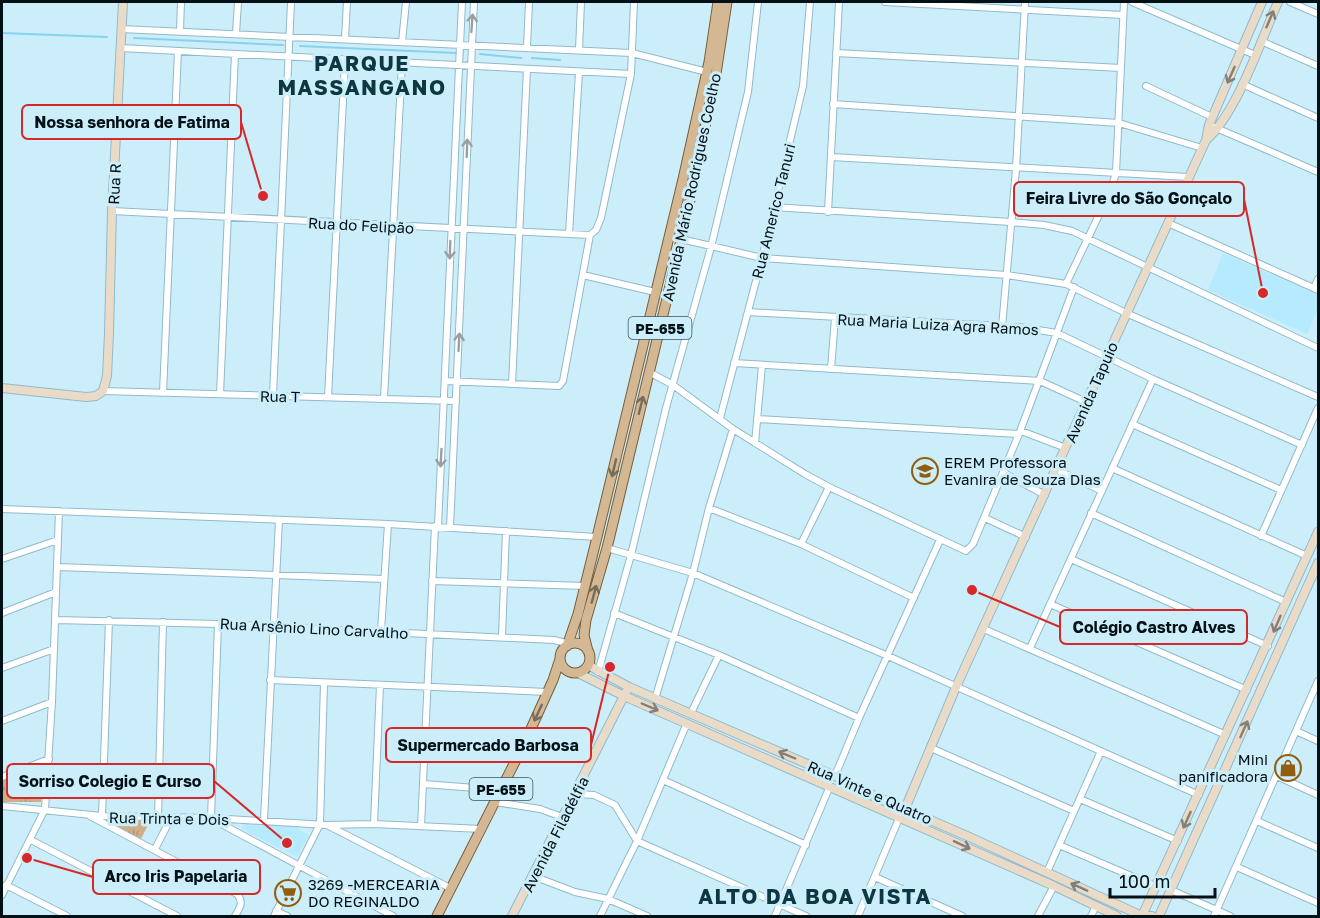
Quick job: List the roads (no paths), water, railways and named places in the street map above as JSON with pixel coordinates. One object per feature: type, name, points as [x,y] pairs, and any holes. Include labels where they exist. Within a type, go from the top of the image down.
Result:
[{"type":"main road","name":"Avenida Mário Rodrigues Coelho","points":[[569,644],[656,292],[707,72],[718,2]]},
{"type":"main road","name":"Avenida Mário Rodrigues Coelho","points":[[588,651],[585,629],[607,548],[681,239],[716,75],[727,2]]},
{"type":"main road","points":[[569,644],[582,646],[588,651]]},
{"type":"main road","name":"PE-655","points":[[437,916],[525,742],[559,668],[562,651],[569,644]]},
{"type":"main road","name":"PE-655","points":[[588,651],[590,656],[588,665]]},
{"type":"main road","points":[[560,659],[564,669],[573,673],[578,673],[588,665]]},
{"type":"street","name":"Rua R","points":[[103,391],[107,368],[112,211],[123,2]]},
{"type":"street","points":[[180,32],[181,2]]},
{"type":"street","points":[[236,34],[238,2]]},
{"type":"street","points":[[273,396],[291,2]]},
{"type":"street","points":[[345,39],[347,2]]},
{"type":"street","points":[[402,42],[406,2]]},
{"type":"street","points":[[421,826],[432,581],[445,381],[462,2]]},
{"type":"street","points":[[450,527],[474,2]]},
{"type":"street","points":[[527,48],[529,2]]},
{"type":"street","points":[[579,51],[581,2]]},
{"type":"street","points":[[445,381],[553,387],[559,386],[563,381],[590,235],[596,230],[601,218],[631,74],[634,2]]},
{"type":"street","points":[[598,672],[631,555],[673,385],[711,247],[748,92],[758,2]]},
{"type":"street","name":"Rua Americo Tanuri","points":[[720,418],[762,258],[803,86],[810,2]]},
{"type":"street","points":[[828,212],[839,2]]},
{"type":"street","points":[[885,2],[1123,15]]},
{"type":"street","points":[[1002,327],[1016,169],[1025,2]]},
{"type":"street","points":[[1066,284],[1110,192],[1116,173],[1125,2]]},
{"type":"street","points":[[1132,2],[1255,56]]},
{"type":"street","name":"Avenida Tapuio","points":[[858,916],[956,687],[1204,144],[1211,121],[1262,2]]},
{"type":"street","name":"Avenida Tapuio","points":[[1204,144],[1219,129],[1242,84],[1278,2]]},
{"type":"street","points":[[1290,2],[1318,14]]},
{"type":"street","points":[[122,29],[632,53],[707,72]]},
{"type":"street","points":[[1261,41],[1318,66]]},
{"type":"street","points":[[121,48],[631,74]]},
{"type":"street","points":[[163,393],[178,51]]},
{"type":"street","points":[[836,53],[1121,68]]},
{"type":"street","points":[[220,394],[235,54]]},
{"type":"street","points":[[328,397],[345,60]]},
{"type":"street","points":[[384,398],[402,63]]},
{"type":"street","points":[[512,384],[527,69]]},
{"type":"street","points":[[569,234],[579,72]]},
{"type":"street","points":[[1242,84],[1318,118]]},
{"type":"street","points":[[1146,86],[1211,121],[1219,129],[1318,172]]},
{"type":"street","points":[[833,104],[1119,123],[1204,144]]},
{"type":"street","points":[[831,157],[1189,177]]},
{"type":"street","points":[[773,207],[1011,222],[1072,231],[1318,348]]},
{"type":"street","name":"Rua do Felipão","points":[[112,211],[590,235]]},
{"type":"street","points":[[1168,223],[1316,289],[1318,279]]},
{"type":"street","points":[[681,239],[762,258],[1007,275],[1066,284],[1126,313],[1318,397]]},
{"type":"street","points":[[583,275],[656,292]]},
{"type":"street","points":[[649,372],[673,385],[733,429],[829,487],[964,552],[968,550],[985,518],[1004,473],[1074,287]]},
{"type":"street","name":"Rua Maria Luiza Agra Ramos","points":[[748,312],[1032,328],[1057,333],[1153,379],[1302,445]]},
{"type":"street","points":[[831,369],[835,318]]},
{"type":"street","points":[[734,363],[1040,381],[1086,402]]},
{"type":"street","points":[[755,442],[762,365]]},
{"type":"street","points":[[1029,648],[1153,379]]},
{"type":"street","name":"Rua T","points":[[2,388],[86,397],[96,396],[103,391],[456,401]]},
{"type":"street","points":[[1260,536],[1318,408]]},
{"type":"street","points":[[757,419],[1020,433],[1066,448]]},
{"type":"street","points":[[1132,424],[1281,490]]},
{"type":"street","points":[[654,699],[693,573],[709,508],[733,429]]},
{"type":"street","points":[[1112,468],[1307,556]]},
{"type":"street","points":[[1057,470],[1102,491]]},
{"type":"street","points":[[1004,473],[1045,495]]},
{"type":"street","points":[[801,544],[829,487]]},
{"type":"street","points":[[709,508],[801,544],[914,598]]},
{"type":"street","points":[[2,509],[436,526],[597,537]]},
{"type":"street","points":[[59,511],[56,620],[45,809],[31,840],[3,890],[67,916]]},
{"type":"street","points":[[1091,513],[1286,602]]},
{"type":"street","points":[[985,518],[1026,537]]},
{"type":"street","points":[[264,820],[279,520]]},
{"type":"street","points":[[381,631],[388,524]]},
{"type":"street","points":[[502,636],[506,531]]},
{"type":"street","points":[[1142,916],[1268,646],[1318,532]]},
{"type":"street","points":[[2,559],[58,540]]},
{"type":"street","points":[[835,776],[940,540]]},
{"type":"street","points":[[607,548],[693,573],[888,656],[1198,795]]},
{"type":"street","points":[[1071,559],[1268,646]]},
{"type":"street","points":[[1159,916],[1318,563]]},
{"type":"street","points":[[58,567],[384,579]]},
{"type":"street","points":[[432,581],[585,586]]},
{"type":"street","points":[[2,613],[57,592]]},
{"type":"street","points":[[1050,603],[1247,690]]},
{"type":"street","points":[[614,613],[719,655],[859,718]]},
{"type":"street","name":"Rua Arsênio Lino Carvalho","points":[[56,620],[110,620],[430,635],[502,636],[554,640],[569,644]]},
{"type":"street","points":[[102,816],[110,620]]},
{"type":"street","points":[[158,817],[163,622]]},
{"type":"street","points":[[218,624],[211,818],[393,916]]},
{"type":"street","points":[[984,629],[1226,735]]},
{"type":"street","points":[[2,668],[54,649]]},
{"type":"street","points":[[691,713],[719,655]]},
{"type":"street","name":"Rua Vinte e Quatro","points":[[588,665],[654,699],[835,776],[902,813],[1117,916]]},
{"type":"street","name":"Rua Vinte e Quatro","points":[[578,673],[624,696],[830,786],[902,813]]},
{"type":"street","points":[[270,680],[548,692]]},
{"type":"street","points":[[287,916],[275,914],[323,824],[324,683]]},
{"type":"street","points":[[374,824],[380,685]]},
{"type":"street","points":[[1216,914],[1318,685]]},
{"type":"street","name":"Avenida Filadélfia","points":[[512,916],[576,794],[628,687]]},
{"type":"street","points":[[2,721],[52,702]]},
{"type":"street","points":[[600,916],[637,841],[687,723]]},
{"type":"street","points":[[1296,731],[1318,741]]},
{"type":"street","points":[[426,736],[525,742]]},
{"type":"street","points":[[931,748],[1074,811]]},
{"type":"street","points":[[1047,872],[1101,751]]},
{"type":"street","points":[[2,777],[49,759]]},
{"type":"street","points":[[1277,776],[1318,795]]},
{"type":"street","points":[[663,780],[806,845]]},
{"type":"street","points":[[424,784],[501,790]]},
{"type":"street","points":[[775,916],[830,786]]},
{"type":"street","points":[[576,794],[594,795],[615,805],[637,841],[806,916]]},
{"type":"street","points":[[1080,799],[1178,841]]},
{"type":"street","points":[[495,802],[540,809],[562,817]]},
{"type":"street","name":"Rua Trinta e Dois","points":[[2,806],[102,816],[482,829]]},
{"type":"street","points":[[85,813],[237,894],[241,903],[235,916]]},
{"type":"street","points":[[155,849],[171,818]]},
{"type":"street","name":"Rua Vinte e Quatro","points":[[915,819],[1047,872],[1142,916],[1152,916]]},
{"type":"street","points":[[1257,821],[1318,848]]},
{"type":"street","points":[[323,824],[452,889]]},
{"type":"street","points":[[31,840],[177,916]]},
{"type":"street","points":[[1059,845],[1157,887]]},
{"type":"street","points":[[1237,867],[1318,903]]},
{"type":"street","points":[[533,876],[575,892],[608,899],[647,916]]},
{"type":"street","points":[[875,877],[962,916]]},
{"type":"street","points":[[1038,916],[1054,886]]},
{"type":"street","points":[[1171,890],[1216,914],[1230,916]]},
{"type":"street","points":[[1106,911],[1111,901]]},
{"type":"street","points":[[1091,916],[1096,906]]},
{"type":"waterway","points":[[2,33],[107,37]]},
{"type":"waterway","points":[[134,38],[283,45]]},
{"type":"waterway","points":[[300,46],[456,53]]},
{"type":"waterway","points":[[480,54],[521,58]]},
{"type":"waterway","points":[[532,58],[560,60]]},
{"type":"place","name":"Nossa senhora de Fatima","points":[[263,196]]},
{"type":"place","name":"Feira Livre do São Gonçalo","points":[[1263,293]]},
{"type":"place","name":"EREM Professora Evanira de Souza Dias","points":[[925,471]]},
{"type":"place","name":"Colégio Castro Alves","points":[[972,590]]},
{"type":"place","name":"Supermercado Barbosa","points":[[610,667]]},
{"type":"place","name":"Mini panificadora","points":[[1288,768]]},
{"type":"place","name":"Sorriso Colegio E Curso","points":[[287,843]]},
{"type":"place","name":"Arco Iris Papelaria","points":[[27,858]]},
{"type":"place","name":"3269 -MERCEARIA DO REGINALDO","points":[[288,893]]},
{"type":"district","name":"PARQUE MASSANGANO","points":[[362,75]]},
{"type":"district","name":"ALTO DA BOA VISTA","points":[[815,896]]}]
